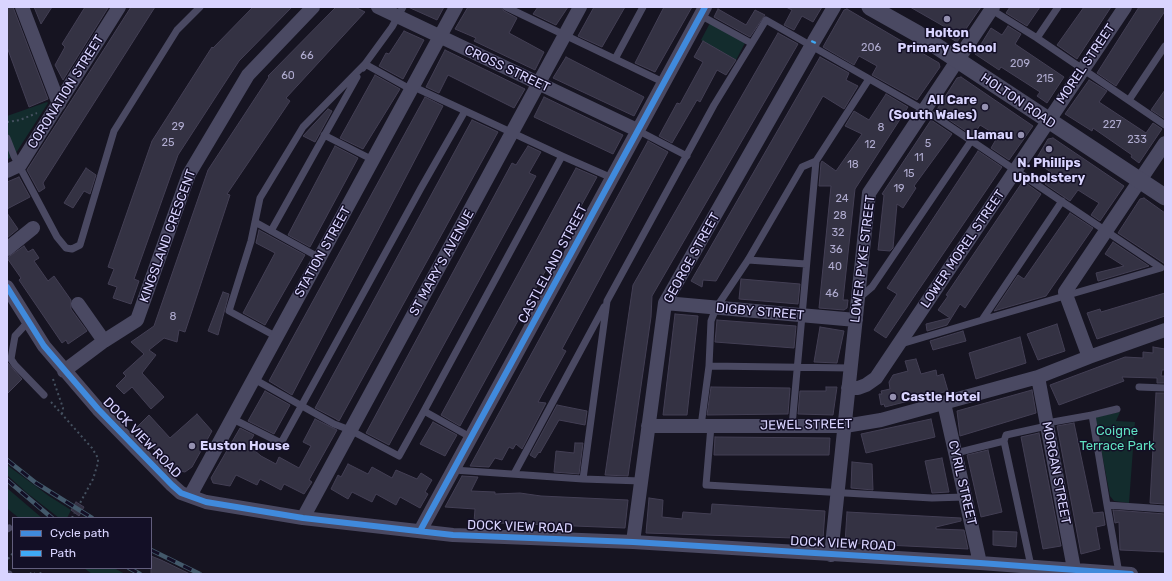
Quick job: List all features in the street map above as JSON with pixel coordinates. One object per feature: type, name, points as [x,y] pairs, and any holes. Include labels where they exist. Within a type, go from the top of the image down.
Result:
[{"type":"street","points":[[22,7],[58,104]]},
{"type":"street","name":"CORONATION STREET","points":[[13,168],[58,104],[119,7]]},
{"type":"street","name":"KINGSLAND CRESCENT","points":[[62,369],[137,320],[189,174],[248,75],[313,7]]},
{"type":"street","name":"CROSS STREET","points":[[378,7],[401,12],[440,37],[637,130]]},
{"type":"street","name":"STATION STREET","points":[[190,496],[413,89],[456,7]]},
{"type":"street","name":"ST MARY'S AVENUE","points":[[303,518],[540,84],[580,7]]},
{"type":"street","name":"GEORGE STREET","points":[[633,542],[665,304],[834,7]]},
{"type":"street","name":"HOLTON ROAD","points":[[870,7],[918,34],[1165,197]]},
{"type":"street","name":"MOREL STREET","points":[[1048,121],[1125,7]]},
{"type":"street","name":"LOWER PYKE STREET","points":[[831,555],[869,193],[992,8]]},
{"type":"street","name":"CASTLELAND STREET","points":[[420,531],[472,438],[637,130],[703,11]]},
{"type":"street","name":"LOWER MOREL STREET","points":[[848,388],[858,388],[866,385],[876,378],[1048,121]]},
{"type":"street","points":[[1089,356],[1066,292],[1165,143]]},
{"type":"street","points":[[7,249],[33,228]]},
{"type":"street","name":"DOCK VIEW ROAD","points":[[7,287],[28,322],[62,369],[162,477],[181,493],[206,502],[303,518],[453,535],[633,542],[1030,566],[1125,574]]},
{"type":"street","points":[[78,304],[104,341]]},
{"type":"street","name":"DIGBY STREET","points":[[665,304],[856,320]]},
{"type":"street","name":"JEWEL STREET","points":[[648,426],[845,426],[881,420],[1038,377],[1089,356],[1165,330]]},
{"type":"street","name":"MORGAN STREET","points":[[1038,377],[1074,569]]},
{"type":"street","name":"CYRIL STREET","points":[[944,403],[980,563]]},
{"type":"lane","points":[[7,138],[13,168],[57,237],[66,248],[72,249],[80,245],[114,131],[177,30],[200,7]]},
{"type":"lane","points":[[506,7],[663,82]]},
{"type":"lane","points":[[521,14],[525,7]]},
{"type":"lane","points":[[615,59],[643,7]]},
{"type":"lane","points":[[1037,38],[1058,7]]},
{"type":"lane","points":[[992,8],[1165,125]]},
{"type":"lane","points":[[703,11],[751,43]]},
{"type":"lane","points":[[271,231],[346,94],[401,12]]},
{"type":"lane","points":[[514,474],[714,105],[766,20],[812,44],[869,79],[924,110],[1163,269]]},
{"type":"lane","points":[[1129,100],[1165,46]]},
{"type":"lane","points":[[365,64],[374,71],[513,132],[612,178]]},
{"type":"lane","points":[[277,337],[229,311],[251,241],[260,198],[304,127],[365,64]]},
{"type":"lane","points":[[792,426],[816,161],[869,79]]},
{"type":"lane","points":[[233,419],[281,444],[417,194],[465,111]]},
{"type":"lane","points":[[637,130],[687,156]]},
{"type":"lane","points":[[324,135],[373,160]]},
{"type":"lane","points":[[858,300],[872,287],[971,140]]},
{"type":"lane","points":[[254,379],[334,424],[350,430],[399,456],[562,156]]},
{"type":"lane","points":[[816,161],[802,167],[748,260],[716,308],[711,321],[706,426],[706,485],[932,498],[965,497]]},
{"type":"lane","points":[[982,320],[1062,201]]},
{"type":"lane","points":[[255,222],[320,258]]},
{"type":"lane","points":[[748,260],[806,264]]},
{"type":"lane","points":[[900,344],[1066,295],[1163,269]]},
{"type":"lane","points":[[583,479],[607,301]]},
{"type":"lane","points":[[28,322],[15,336],[11,359],[14,365],[44,395]]},
{"type":"lane","points":[[708,366],[850,368]]},
{"type":"lane","points":[[1139,387],[1165,388]]},
{"type":"lane","points":[[1030,566],[1004,441],[1006,435],[1047,424],[1117,409]]},
{"type":"lane","points":[[424,411],[472,438]]},
{"type":"lane","points":[[1092,415],[1107,505],[1125,574]]},
{"type":"lane","points":[[956,453],[1004,441]]},
{"type":"lane","points":[[454,470],[641,482]]},
{"type":"lane","points":[[1107,505],[1165,509]]},
{"type":"path","points":[[7,122],[20,120],[58,104]]},
{"type":"path","points":[[62,369],[52,376],[63,408],[62,414]]},
{"type":"path","points":[[44,395],[92,448],[98,458],[93,479],[79,505]]},
{"type":"path","points":[[72,517],[74,513]]},
{"type":"path","points":[[8,559],[12,554]]},
{"type":"path","points":[[30,574],[32,572],[35,574]]},
{"type":"green space","points":[[710,23],[745,43],[736,60],[701,40]]},
{"type":"green space","points":[[47,102],[48,103],[16,153],[7,160],[7,116]]},
{"type":"green space","name":"Coigne Terrace Park","points":[[1120,412],[1116,421],[1135,422],[1129,503],[1114,501],[1110,496],[1095,417]]},
{"type":"green space","points":[[7,465],[49,496],[71,510],[68,517],[58,517],[7,475]]},
{"type":"green space","points":[[7,488],[41,517],[18,517],[7,508]]},
{"type":"green space","points":[[85,569],[116,569],[125,574],[92,574]]},
{"type":"building","points":[[7,7],[13,7],[48,99],[29,107],[7,47]]},
{"type":"building","points":[[34,7],[52,7],[41,24]]},
{"type":"building","points":[[85,7],[108,8],[63,80],[55,65],[65,47],[62,44]]},
{"type":"building","points":[[131,7],[155,7],[43,183],[45,188],[39,192],[27,170]]},
{"type":"building","points":[[253,7],[292,7],[239,61],[178,155],[134,279],[139,281],[131,304],[113,298],[117,287],[108,284],[114,269],[108,267],[152,141],[212,47],[213,48]]},
{"type":"building","points":[[336,7],[355,7],[365,12],[286,98],[290,101],[227,194],[230,195],[185,332],[179,330],[177,342],[164,338],[149,350],[156,355],[142,373],[164,397],[151,409],[132,387],[124,394],[116,386],[126,376],[123,373],[144,354],[131,342],[154,326],[208,170],[269,77],[268,76]]},
{"type":"building","points":[[408,7],[444,7],[437,20]]},
{"type":"building","points":[[468,7],[501,7],[504,11],[517,18],[509,33],[544,52],[535,70],[474,41],[476,38],[455,29]]},
{"type":"building","points":[[538,7],[568,7],[556,25],[533,14]]},
{"type":"building","points":[[594,7],[625,7],[602,47],[578,36]]},
{"type":"building","points":[[664,7],[692,7],[655,72],[635,63]]},
{"type":"building","points":[[786,7],[822,7],[813,22],[802,16],[794,30],[784,25],[792,10]]},
{"type":"building","name":"Holton Primary School","points":[[910,7],[981,7],[957,42],[942,33],[945,27]]},
{"type":"building","points":[[1010,7],[1040,7],[1027,26],[1006,13]]},
{"type":"building","points":[[1084,7],[1111,7],[1077,59],[1057,45]]},
{"type":"building","points":[[1139,7],[1165,7],[1165,11],[1116,86],[1097,73]]},
{"type":"building","points":[[718,9],[746,25],[755,10],[765,15],[750,37],[714,17]]},
{"type":"building","points":[[847,9],[939,63],[940,67],[917,100],[872,75],[877,66],[859,56],[854,65],[823,47],[844,10]]},
{"type":"building","points":[[1008,26],[1021,34],[1015,44],[1064,77],[1047,103],[1037,96],[1040,92],[1001,67],[999,70],[975,54],[991,28],[1002,35]]},
{"type":"building","points":[[404,31],[424,40],[403,79],[379,66],[386,53],[389,54]]},
{"type":"building","points":[[778,33],[798,44],[652,296],[651,317],[628,476],[605,475],[633,285]]},
{"type":"building","points":[[703,41],[736,60],[726,75],[717,70],[700,102],[697,100],[672,143],[659,136],[677,103],[680,104],[703,62],[694,57]]},
{"type":"building","points":[[445,50],[525,89],[514,108],[448,75],[439,93],[426,87]]},
{"type":"building","points":[[566,57],[644,97],[634,116],[553,78]]},
{"type":"building","points":[[820,57],[849,73],[846,80],[858,86],[844,109],[823,96],[716,281],[703,280],[702,287],[691,281]]},
{"type":"building","points":[[375,75],[400,89],[363,149],[340,138]]},
{"type":"building","points":[[961,77],[1033,126],[1009,160],[991,148],[998,136],[980,125],[973,136],[936,111],[957,78]]},
{"type":"building","points":[[1089,80],[1107,91],[1099,102],[1146,133],[1153,123],[1162,129],[1139,163],[1131,157],[1132,155],[1093,128],[1092,131],[1065,114]]},
{"type":"building","points":[[1165,90],[1165,119],[1151,110]]},
{"type":"building","points":[[886,94],[908,107],[855,189],[843,300],[848,300],[847,308],[844,310],[819,308],[831,186],[819,186],[821,163],[822,161],[836,171],[862,134],[845,126],[854,111],[869,120]]},
{"type":"building","points":[[425,97],[443,106],[292,395],[269,381]]},
{"type":"building","points":[[544,97],[623,135],[613,154],[534,117]]},
{"type":"building","points":[[328,109],[332,111],[315,142],[303,136]]},
{"type":"building","points":[[472,120],[498,132],[339,421],[315,408]]},
{"type":"building","points":[[931,120],[952,134],[914,186],[916,188],[903,208],[897,204],[893,248],[890,251],[878,250],[884,195],[882,194]]},
{"type":"building","points":[[1053,138],[1124,186],[1100,221],[1091,215],[1099,203],[1078,190],[1070,201],[1045,184],[1052,173],[1035,161],[1048,139]]},
{"type":"building","points":[[648,141],[668,152],[562,349],[566,351],[538,402],[546,403],[522,449],[516,444],[513,449],[509,447],[502,460],[495,458],[489,467],[470,466]]},
{"type":"building","points":[[335,146],[358,158],[310,247],[288,235]]},
{"type":"building","points":[[528,146],[541,152],[529,173],[536,176],[389,445],[366,433],[512,163],[516,165]]},
{"type":"building","points":[[978,151],[1002,167],[886,338],[874,330],[897,294],[887,288]]},
{"type":"building","points":[[86,168],[96,175],[90,194],[84,191],[73,208],[64,203]]},
{"type":"building","points":[[576,168],[597,177],[460,426],[441,415]]},
{"type":"building","points":[[19,177],[30,197],[7,209],[7,182]]},
{"type":"building","points":[[1023,181],[1041,194],[965,308],[960,304],[947,325],[927,331],[926,324],[950,318],[938,310],[948,296],[946,295]]},
{"type":"building","points":[[1144,198],[1165,213],[1165,264],[1118,233],[1140,199]]},
{"type":"building","points":[[7,213],[18,229],[7,238]]},
{"type":"building","points":[[1070,213],[1093,228],[1046,296],[994,311],[1018,275],[1024,279]]},
{"type":"building","points":[[259,230],[305,255],[265,325],[243,313],[275,253],[256,243]]},
{"type":"building","points":[[1113,242],[1149,266],[1098,281],[1096,273],[1124,266],[1105,254]]},
{"type":"building","points":[[24,246],[28,252],[33,249],[39,258],[34,261],[48,281],[54,276],[71,300],[71,309],[87,331],[68,344],[66,340],[62,343],[19,280],[21,278],[7,258]]},
{"type":"building","points":[[741,279],[800,284],[798,304],[739,299]]},
{"type":"building","points":[[223,292],[229,294],[218,335],[208,331]]},
{"type":"building","points":[[1165,293],[1165,316],[1097,339],[1087,313],[1100,309],[1101,312]]},
{"type":"building","points":[[675,314],[698,316],[687,415],[663,415]]},
{"type":"building","points":[[717,320],[796,326],[794,348],[715,342]]},
{"type":"building","points":[[1057,324],[1065,351],[1038,360],[1027,334]]},
{"type":"building","points":[[820,327],[844,331],[837,363],[814,362]]},
{"type":"building","points":[[963,331],[966,341],[933,350],[930,341]]},
{"type":"building","points":[[1020,337],[1026,363],[976,379],[969,353]]},
{"type":"building","points":[[1153,347],[1165,349],[1165,370],[1162,370],[1161,376],[1165,376],[1165,383],[1157,383],[1157,378],[1122,377],[1124,381],[1059,405],[1050,385],[1125,357],[1143,358],[1143,352],[1153,353]]},
{"type":"building","points":[[916,359],[921,374],[936,370],[937,376],[943,374],[948,391],[885,407],[884,404],[881,405],[879,394],[882,394],[881,391],[890,389],[889,382],[893,375],[908,371],[905,361]]},
{"type":"building","points":[[7,362],[22,379],[7,394]]},
{"type":"building","points":[[711,387],[790,388],[788,414],[707,415]]},
{"type":"building","points":[[826,387],[837,387],[833,415],[798,414],[800,391],[826,391]]},
{"type":"building","points":[[1032,390],[1036,413],[960,436],[957,411]]},
{"type":"building","points":[[265,391],[290,405],[274,434],[248,421]]},
{"type":"building","points":[[1156,393],[1165,393],[1165,504],[1150,503]]},
{"type":"building","points":[[557,405],[587,411],[585,425],[559,420],[540,453],[539,452],[535,458],[530,455]]},
{"type":"building","name":"Euston House","points":[[197,414],[212,431],[192,467],[185,472],[174,470],[135,429],[149,415],[170,438]]},
{"type":"building","points":[[315,419],[337,430],[309,480],[312,482],[304,494],[284,484],[281,490],[260,479],[257,485],[236,475],[230,486],[213,483],[211,478],[240,428],[254,435],[248,445],[261,456],[276,464],[279,457],[299,468],[311,446],[303,442]]},
{"type":"building","points":[[931,419],[935,437],[866,453],[861,434]]},
{"type":"building","points":[[433,422],[457,435],[445,456],[420,444]]},
{"type":"building","points":[[1074,423],[1093,513],[1103,512],[1105,525],[1096,527],[1100,549],[1081,554],[1057,426]]},
{"type":"building","points":[[1039,433],[1061,546],[1043,549],[1021,437]]},
{"type":"building","points":[[715,437],[830,438],[829,455],[714,455]]},
{"type":"building","points":[[575,443],[583,443],[579,474],[554,472],[556,451],[574,453]]},
{"type":"building","points":[[988,450],[1002,512],[981,517],[967,455]]},
{"type":"building","points":[[942,458],[949,492],[932,493],[925,461]]},
{"type":"building","points":[[852,462],[872,464],[873,490],[851,488]]},
{"type":"building","points":[[348,464],[368,474],[372,467],[392,478],[396,470],[417,479],[421,473],[432,480],[425,492],[428,494],[420,508],[400,497],[396,505],[376,494],[372,502],[352,492],[348,499],[331,489],[338,475],[341,477]]},
{"type":"building","points":[[462,476],[478,477],[471,491],[495,492],[495,494],[520,493],[541,496],[628,500],[625,528],[474,522],[475,509],[445,507]]},
{"type":"building","points":[[649,498],[663,500],[662,517],[682,519],[683,512],[711,514],[712,504],[825,511],[823,539],[646,533]]},
{"type":"building","points":[[76,502],[84,507],[79,516],[71,510]]},
{"type":"building","points":[[1113,510],[1165,514],[1165,552],[1120,550],[1119,522],[1115,523]]},
{"type":"building","points":[[847,512],[961,518],[961,521],[936,527],[936,529],[964,530],[968,549],[845,543]]},
{"type":"building","points":[[993,531],[1017,532],[1016,547],[993,545]]},
{"type":"building","points":[[152,556],[190,574],[151,574]]},
{"type":"railway","points":[[7,460],[36,483],[90,517]]},
{"type":"railway","points":[[7,480],[51,517]]},
{"type":"railway","points":[[152,550],[200,574]]},
{"type":"railway","points":[[131,569],[140,574]]},
{"type":"cycle path","points":[[420,531],[705,7]]},
{"type":"cycle path","points":[[7,287],[44,346],[98,409],[181,493],[206,502],[303,518],[453,535],[633,542],[980,563],[1131,574]]},
{"type":"place","name":"Holton Primary School","points":[[947,19]]},
{"type":"place","name":"All Care (South Wales)","points":[[985,107]]},
{"type":"place","name":"Llamau","points":[[1021,135]]},
{"type":"place","name":"N. Phillips Upholstery","points":[[1049,149]]},
{"type":"place","name":"Castle Hotel","points":[[893,397]]},
{"type":"place","name":"Euston House","points":[[192,446]]}]
